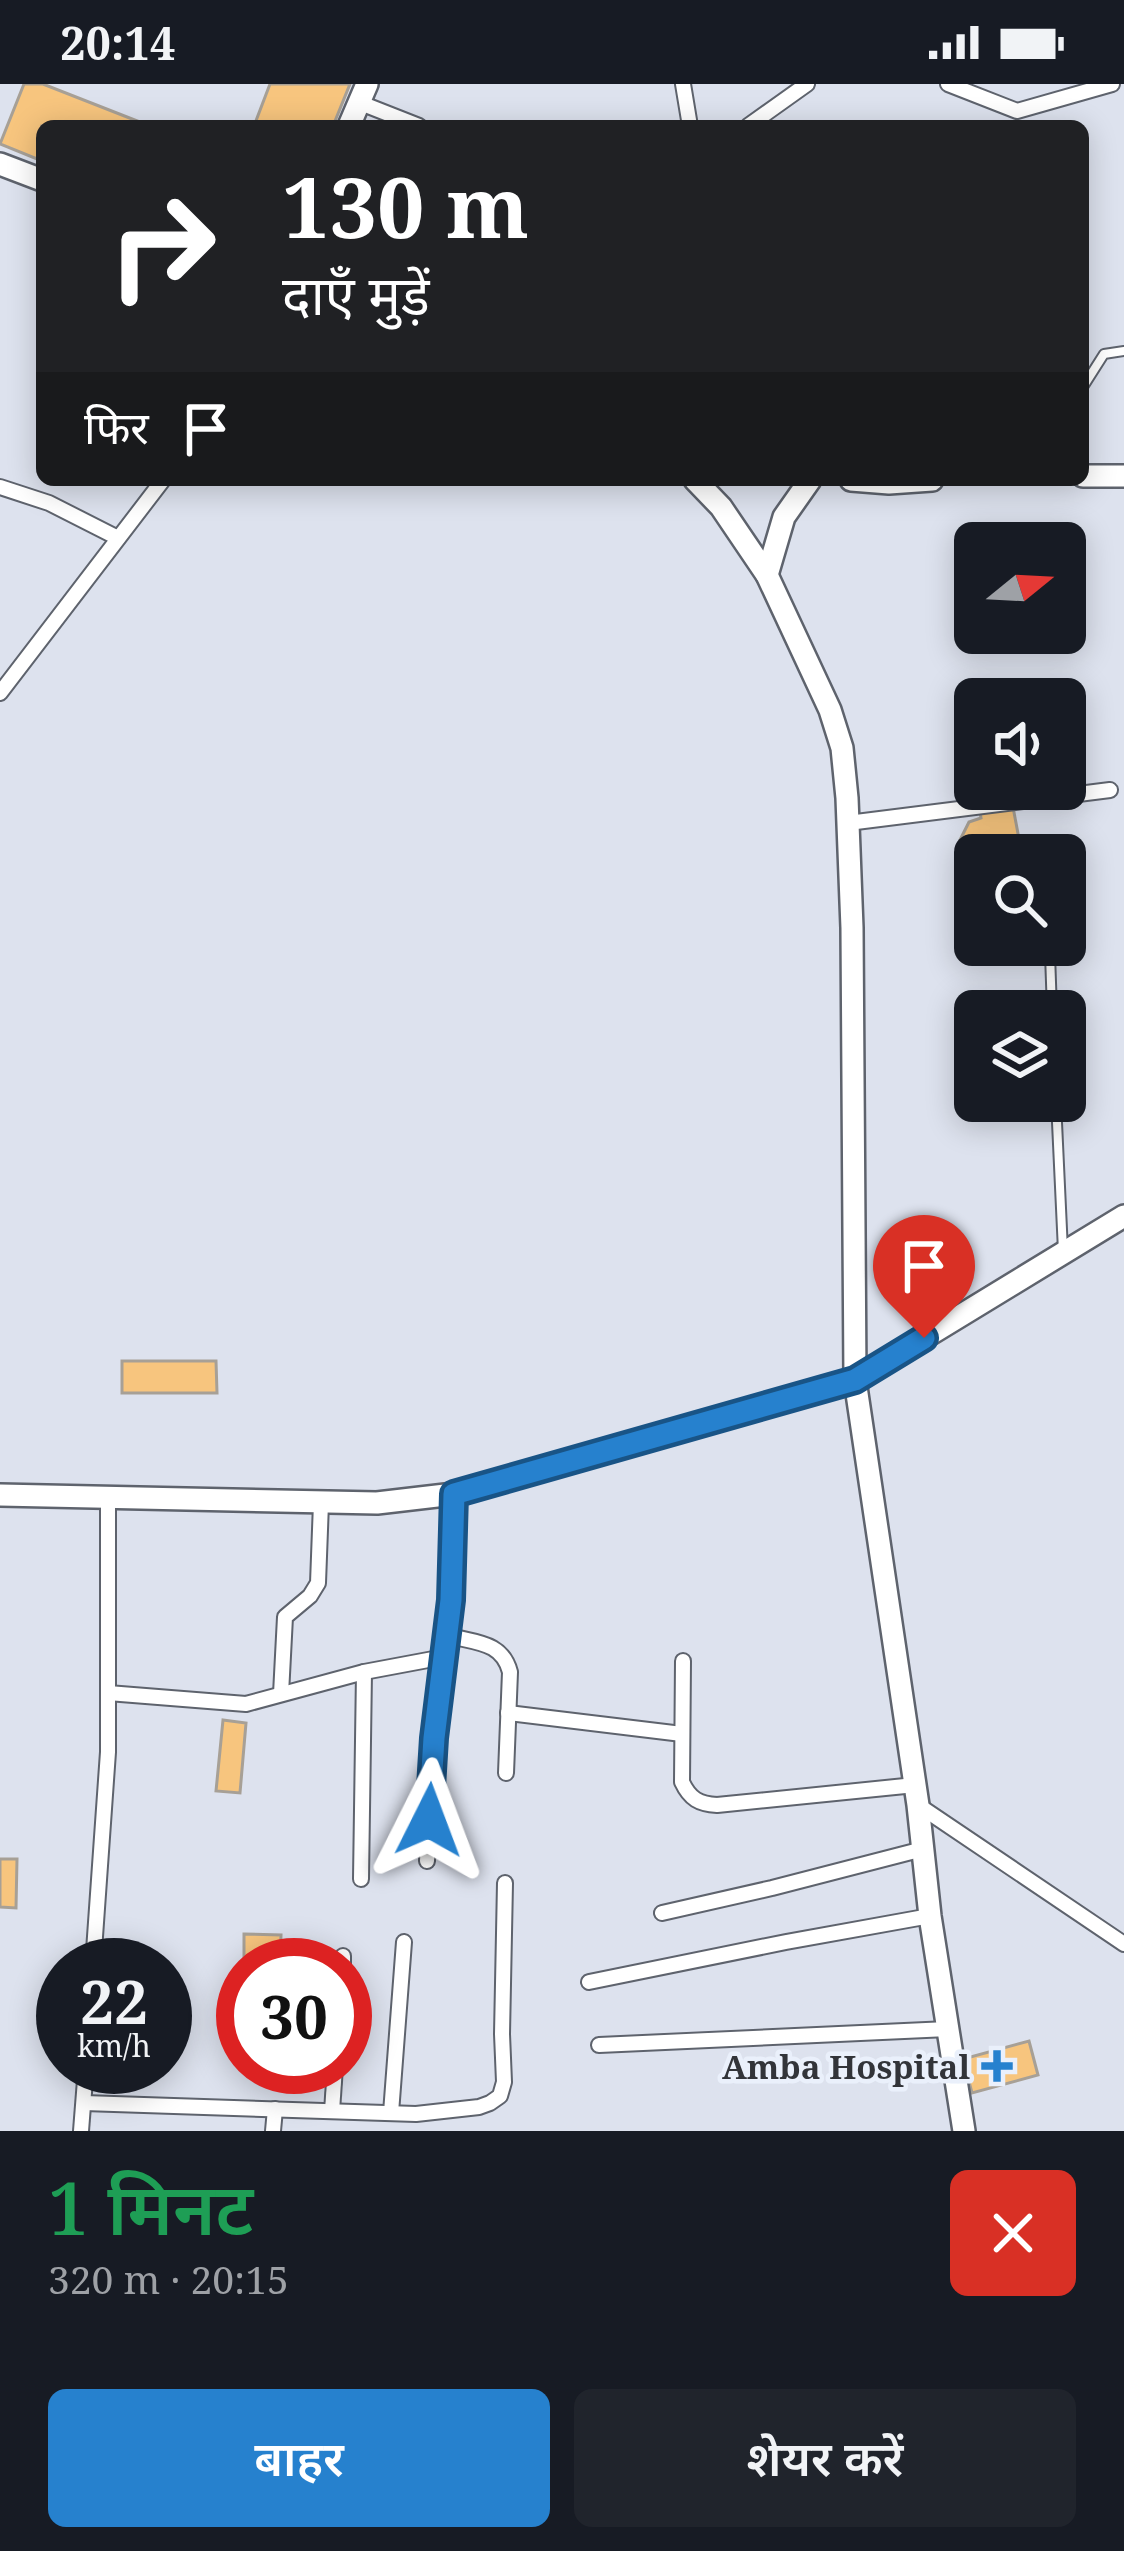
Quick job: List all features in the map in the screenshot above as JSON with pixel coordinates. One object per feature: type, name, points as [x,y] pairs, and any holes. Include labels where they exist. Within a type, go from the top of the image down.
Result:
[{"type":"street","points":[[683,84],[689,120]]},
{"type":"street","points":[[756,120],[807,84]]},
{"type":"street","points":[[948,84],[1018,111],[1112,84]]},
{"type":"street","points":[[362,93],[409,120]]},
{"type":"street","points":[[0,164],[36,178]]},
{"type":"street","points":[[1089,476],[1124,476]]},
{"type":"street","points":[[0,693],[158,486]]},
{"type":"street","points":[[701,486],[722,507],[767,575],[830,710],[842,748],[852,928],[855,1380],[962,2130]]},
{"type":"street","points":[[767,575],[784,517],[806,486]]},
{"type":"street","points":[[0,487],[49,503],[118,538]]},
{"type":"street","points":[[848,824],[1110,790]]},
{"type":"street","points":[[0,1496],[377,1504],[454,1494],[855,1380],[1124,1216]]},
{"type":"street","points":[[427,1862],[434,1738],[451,1600],[454,1494]]},
{"type":"street","points":[[95,1938],[108,1753],[108,1500]]},
{"type":"street","points":[[281,1694],[285,1617],[318,1583],[321,1503]]},
{"type":"street","points":[[446,1635],[502,1652],[510,1672],[506,1773]]},
{"type":"street","points":[[108,1693],[246,1704],[364,1672],[444,1658]]},
{"type":"street","points":[[683,1660],[682,1782],[694,1801],[917,1795],[1124,1944]]},
{"type":"street","points":[[361,1879],[364,1672]]},
{"type":"street","points":[[508,1713],[682,1734]]},
{"type":"street","points":[[662,1913],[923,1849]]},
{"type":"street","points":[[84,2103],[391,2113],[490,2103],[500,2096],[504,2082],[505,1883]]},
{"type":"street","points":[[589,1982],[930,1916]]},
{"type":"street","points":[[391,2113],[404,1942]]},
{"type":"street","points":[[599,2044],[948,2030]]},
{"type":"street","points":[[81,2131],[84,2094]]},
{"type":"street","points":[[332,2111],[333,2094]]},
{"type":"street","points":[[273,2131],[275,2109]]},
{"type":"street","points":[[452,2110],[457,2131]]},
{"type":"lane","points":[[1089,378],[1104,355],[1124,351]]},
{"type":"lane","points":[[1057,1122],[1064,1253]]},
{"type":"building","points":[[24,84],[43,84],[135,120],[36,120],[36,159],[0,144]]},
{"type":"building","points":[[270,84],[350,84],[335,120],[256,120]]},
{"type":"building","points":[[1014,810],[1018,834],[963,834],[969,822],[981,818],[980,812]]},
{"type":"building","points":[[122,1361],[216,1361],[217,1393],[122,1393]]},
{"type":"building","points":[[223,1720],[246,1723],[240,1793],[216,1791]]},
{"type":"building","points":[[0,1859],[17,1859],[16,1908],[0,1907]]},
{"type":"building","points":[[244,1934],[281,1935],[281,1938],[244,1938]]},
{"type":"building","points":[[1029,2041],[1038,2075],[972,2093],[963,2059]]},
{"type":"place","name":"Amba Hospital","points":[[997,2066]]},
{"type":"route","points":[[429,1820],[451,1600],[454,1494],[855,1380],[924,1338]]}]
